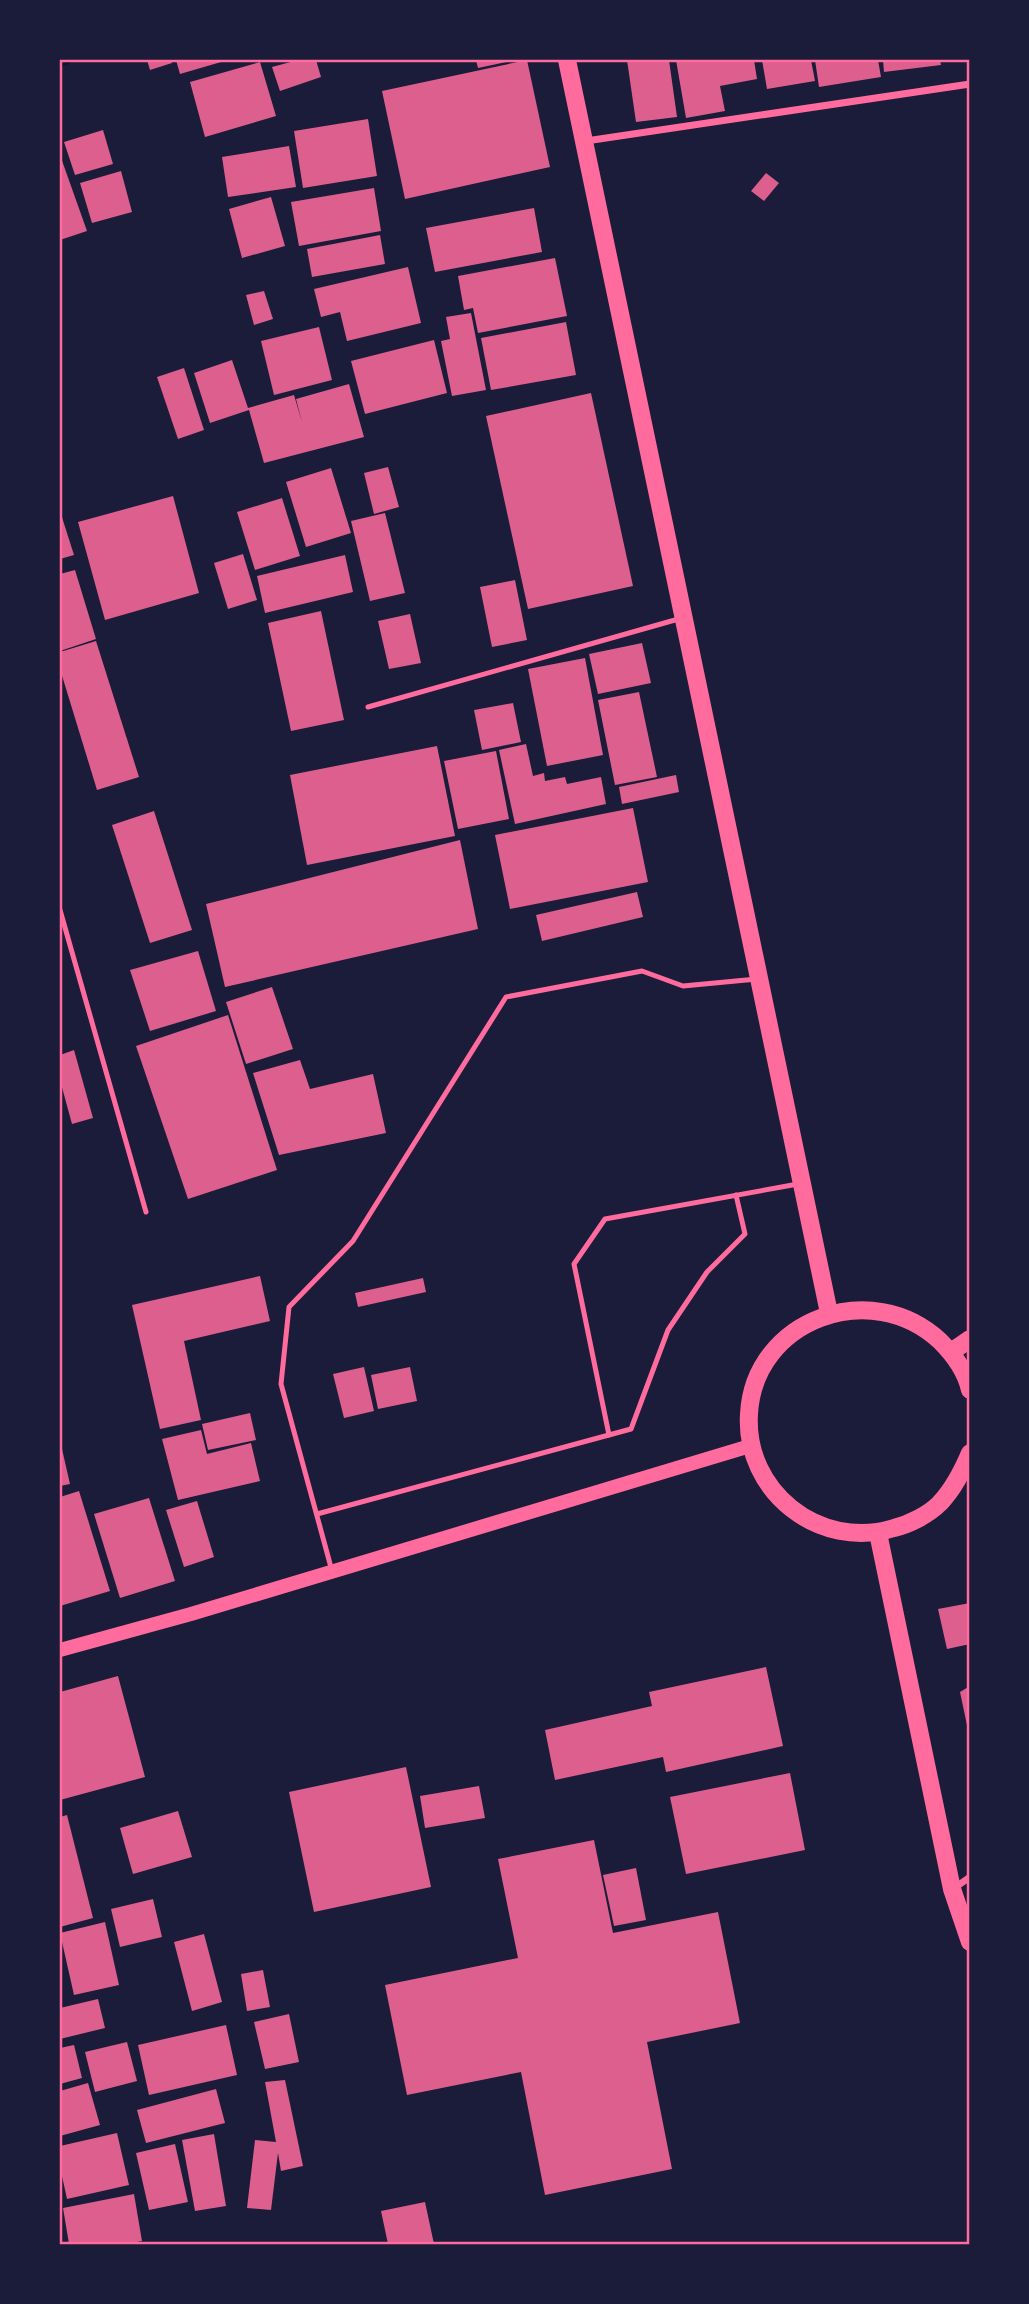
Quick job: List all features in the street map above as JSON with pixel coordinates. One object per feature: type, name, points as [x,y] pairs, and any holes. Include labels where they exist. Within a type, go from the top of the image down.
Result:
[{"type":"main road","points":[[567,60],[829,1313]]},
{"type":"main road","points":[[970,1390],[968,1381],[951,1352],[926,1329],[896,1314],[863,1309],[829,1313],[799,1328],[774,1351],[756,1380],[749,1413],[750,1446],[762,1478],[783,1504],[811,1523],[844,1533],[878,1533],[910,1524],[938,1505],[960,1479],[970,1453]]},
{"type":"main road","points":[[951,1352],[970,1339]]},
{"type":"main road","points":[[60,1650],[191,1614],[750,1446]]},
{"type":"main road","points":[[878,1533],[952,1889],[970,1941]]},
{"type":"street","points":[[583,142],[970,84]]},
{"type":"street","points":[[952,1889],[970,1877]]},
{"type":"lane","points":[[368,707],[685,618]]},
{"type":"lane","points":[[60,910],[146,1212]]},
{"type":"lane","points":[[332,1572],[281,1384],[289,1307],[353,1241],[506,997],[642,971],[683,986],[760,979]]},
{"type":"lane","points":[[609,1435],[574,1264],[605,1219],[802,1184]]},
{"type":"lane","points":[[317,1514],[631,1429],[668,1330],[707,1272],[745,1234],[737,1195]]},
{"type":"building","points":[[147,60],[171,60],[172,63],[150,70]]},
{"type":"building","points":[[176,60],[228,60],[180,74]]},
{"type":"building","points":[[298,60],[316,60],[321,77],[280,91],[272,67]]},
{"type":"building","points":[[476,60],[511,60],[511,61],[478,68]]},
{"type":"building","points":[[527,60],[550,167],[405,199],[382,91]]},
{"type":"building","points":[[627,60],[669,60],[677,117],[636,122]]},
{"type":"building","points":[[676,60],[754,60],[757,79],[720,86],[725,111],[686,118]]},
{"type":"building","points":[[762,60],[811,60],[815,81],[767,89]]},
{"type":"building","points":[[815,60],[878,60],[881,77],[819,87]]},
{"type":"building","points":[[883,60],[940,60],[941,65],[884,72]]},
{"type":"building","points":[[260,62],[276,116],[205,137],[190,82]]},
{"type":"building","points":[[368,119],[377,176],[303,188],[294,131]]},
{"type":"building","points":[[103,130],[113,164],[75,175],[64,142]]},
{"type":"building","points":[[289,146],[296,187],[228,197],[222,157]]},
{"type":"building","points":[[60,155],[87,231],[60,240]]},
{"type":"building","points":[[121,171],[132,212],[92,223],[80,183]]},
{"type":"building","points":[[766,173],[779,183],[764,201],[751,191]]},
{"type":"building","points":[[374,188],[381,231],[299,246],[291,202]]},
{"type":"building","points":[[271,197],[285,246],[242,258],[229,209]]},
{"type":"building","points":[[534,208],[542,252],[435,272],[426,228]]},
{"type":"building","points":[[380,235],[385,264],[312,277],[307,249]]},
{"type":"building","points":[[555,258],[567,316],[478,333],[473,308],[464,310],[458,276]]},
{"type":"building","points":[[408,267],[421,323],[347,341],[340,312],[321,317],[314,289]]},
{"type":"building","points":[[264,291],[273,319],[254,325],[246,295]]},
{"type":"building","points":[[471,313],[486,390],[452,396],[441,341],[450,339],[446,317]]},
{"type":"building","points":[[566,322],[576,375],[491,390],[481,338]]},
{"type":"building","points":[[319,327],[332,380],[274,395],[261,341]]},
{"type":"building","points":[[434,340],[447,393],[365,414],[351,361]]},
{"type":"building","points":[[232,360],[248,408],[294,395],[302,422],[296,399],[349,384],[364,437],[264,463],[249,410],[210,423],[194,373]]},
{"type":"building","points":[[184,368],[204,430],[178,439],[157,377]]},
{"type":"building","points":[[591,393],[633,586],[528,609],[486,416]]},
{"type":"building","points":[[388,467],[399,507],[374,514],[364,473]]},
{"type":"building","points":[[331,468],[351,533],[306,547],[286,482]]},
{"type":"building","points":[[173,496],[199,593],[105,620],[78,522]]},
{"type":"building","points":[[282,498],[300,556],[255,570],[237,512]]},
{"type":"building","points":[[60,511],[74,555],[60,559]]},
{"type":"building","points":[[385,513],[405,593],[370,601],[351,521]]},
{"type":"building","points":[[243,554],[257,600],[228,609],[214,563]]},
{"type":"building","points":[[345,555],[353,592],[265,613],[257,576]]},
{"type":"building","points":[[75,570],[96,639],[60,651],[60,574]]},
{"type":"building","points":[[515,580],[527,640],[492,647],[480,587]]},
{"type":"building","points":[[321,611],[344,720],[291,731],[268,623]]},
{"type":"building","points":[[410,614],[421,663],[389,669],[378,621]]},
{"type":"building","points":[[96,641],[139,777],[97,790],[60,669],[60,652]]},
{"type":"building","points":[[642,643],[651,683],[598,694],[589,654]]},
{"type":"building","points":[[585,658],[603,755],[547,766],[528,669]]},
{"type":"building","points":[[639,692],[657,777],[615,785],[598,700]]},
{"type":"building","points":[[513,703],[521,742],[482,750],[474,710]]},
{"type":"building","points":[[526,744],[533,776],[544,773],[545,781],[565,777],[567,784],[601,777],[606,804],[515,824],[499,750]]},
{"type":"building","points":[[437,746],[455,836],[307,865],[290,775]]},
{"type":"building","points":[[496,751],[509,819],[458,829],[444,761]]},
{"type":"building","points":[[676,775],[679,792],[622,804],[619,787]]},
{"type":"building","points":[[633,808],[648,882],[510,909],[495,835]]},
{"type":"building","points":[[154,811],[192,930],[150,943],[112,825]]},
{"type":"building","points":[[460,840],[478,929],[225,987],[206,904]]},
{"type":"building","points":[[637,892],[643,917],[542,941],[536,915]]},
{"type":"building","points":[[198,951],[216,1011],[150,1031],[130,970]]},
{"type":"building","points":[[272,987],[293,1049],[246,1064],[226,1002]]},
{"type":"building","points":[[228,1015],[277,1170],[188,1199],[136,1046]]},
{"type":"building","points":[[74,1050],[93,1118],[72,1124],[60,1080],[60,1055]]},
{"type":"building","points":[[300,1060],[310,1089],[373,1074],[386,1133],[279,1155],[253,1073]]},
{"type":"building","points":[[260,1276],[270,1321],[184,1341],[201,1420],[160,1429],[132,1305]]},
{"type":"building","points":[[423,1278],[426,1292],[358,1307],[355,1293]]},
{"type":"building","points":[[364,1367],[374,1411],[344,1418],[333,1374]]},
{"type":"building","points":[[410,1367],[417,1401],[378,1409],[371,1375]]},
{"type":"building","points":[[250,1413],[256,1440],[208,1450],[202,1424]]},
{"type":"building","points":[[201,1430],[207,1454],[251,1443],[260,1481],[178,1500],[162,1439]]},
{"type":"building","points":[[60,1449],[70,1484],[60,1486]]},
{"type":"building","points":[[79,1491],[110,1591],[60,1606],[60,1497]]},
{"type":"building","points":[[149,1498],[175,1581],[120,1598],[94,1514]]},
{"type":"building","points":[[197,1501],[214,1557],[184,1567],[166,1510]]},
{"type":"building","points":[[970,1603],[970,1644],[947,1649],[938,1609]]},
{"type":"building","points":[[766,1667],[783,1746],[666,1772],[663,1757],[555,1780],[545,1730],[652,1706],[649,1692]]},
{"type":"building","points":[[118,1676],[145,1777],[60,1800],[60,1692]]},
{"type":"building","points":[[970,1686],[970,1730],[968,1730],[960,1692]]},
{"type":"building","points":[[406,1767],[431,1887],[314,1912],[289,1792]]},
{"type":"building","points":[[790,1773],[805,1850],[686,1874],[670,1797]]},
{"type":"building","points":[[479,1786],[485,1818],[425,1828],[420,1796]]},
{"type":"building","points":[[178,1811],[192,1857],[133,1874],[120,1828]]},
{"type":"building","points":[[67,1815],[93,1918],[60,1927],[60,1817]]},
{"type":"building","points":[[594,1840],[613,1933],[718,1912],[740,2023],[647,2042],[672,2169],[545,2195],[521,2072],[407,2095],[385,1985],[518,1958],[498,1859]]},
{"type":"building","points":[[636,1868],[646,1920],[614,1926],[603,1875]]},
{"type":"building","points":[[153,1899],[162,1937],[120,1947],[111,1909]]},
{"type":"building","points":[[105,1922],[119,1985],[74,1995],[60,1933]]},
{"type":"building","points":[[204,1934],[222,2002],[192,2011],[174,1942]]},
{"type":"building","points":[[263,1970],[270,2007],[247,2011],[241,1974]]},
{"type":"building","points":[[98,1999],[105,2028],[60,2039],[60,2008]]},
{"type":"building","points":[[289,2014],[299,2062],[265,2069],[254,2022]]},
{"type":"building","points":[[226,2025],[237,2075],[149,2095],[138,2045]]},
{"type":"building","points":[[127,2042],[137,2081],[95,2092],[85,2052]]},
{"type":"building","points":[[74,2045],[82,2078],[60,2084],[60,2048]]},
{"type":"building","points":[[285,2080],[303,2166],[281,2171],[278,2153],[271,2210],[247,2208],[255,2140],[276,2142],[265,2082]]},
{"type":"building","points":[[88,2083],[100,2125],[60,2136],[60,2091]]},
{"type":"building","points":[[216,2089],[225,2123],[146,2143],[137,2110]]},
{"type":"building","points":[[117,2133],[129,2185],[67,2199],[60,2167],[60,2146]]},
{"type":"building","points":[[214,2134],[226,2206],[195,2211],[182,2140]]},
{"type":"building","points":[[175,2144],[188,2202],[149,2210],[136,2153]]},
{"type":"building","points":[[134,2194],[142,2241],[126,2244],[69,2244],[63,2208]]},
{"type":"building","points":[[425,2202],[434,2244],[388,2244],[381,2211]]},
{"type":"waterway","points":[[60,62],[66,60]]}]
